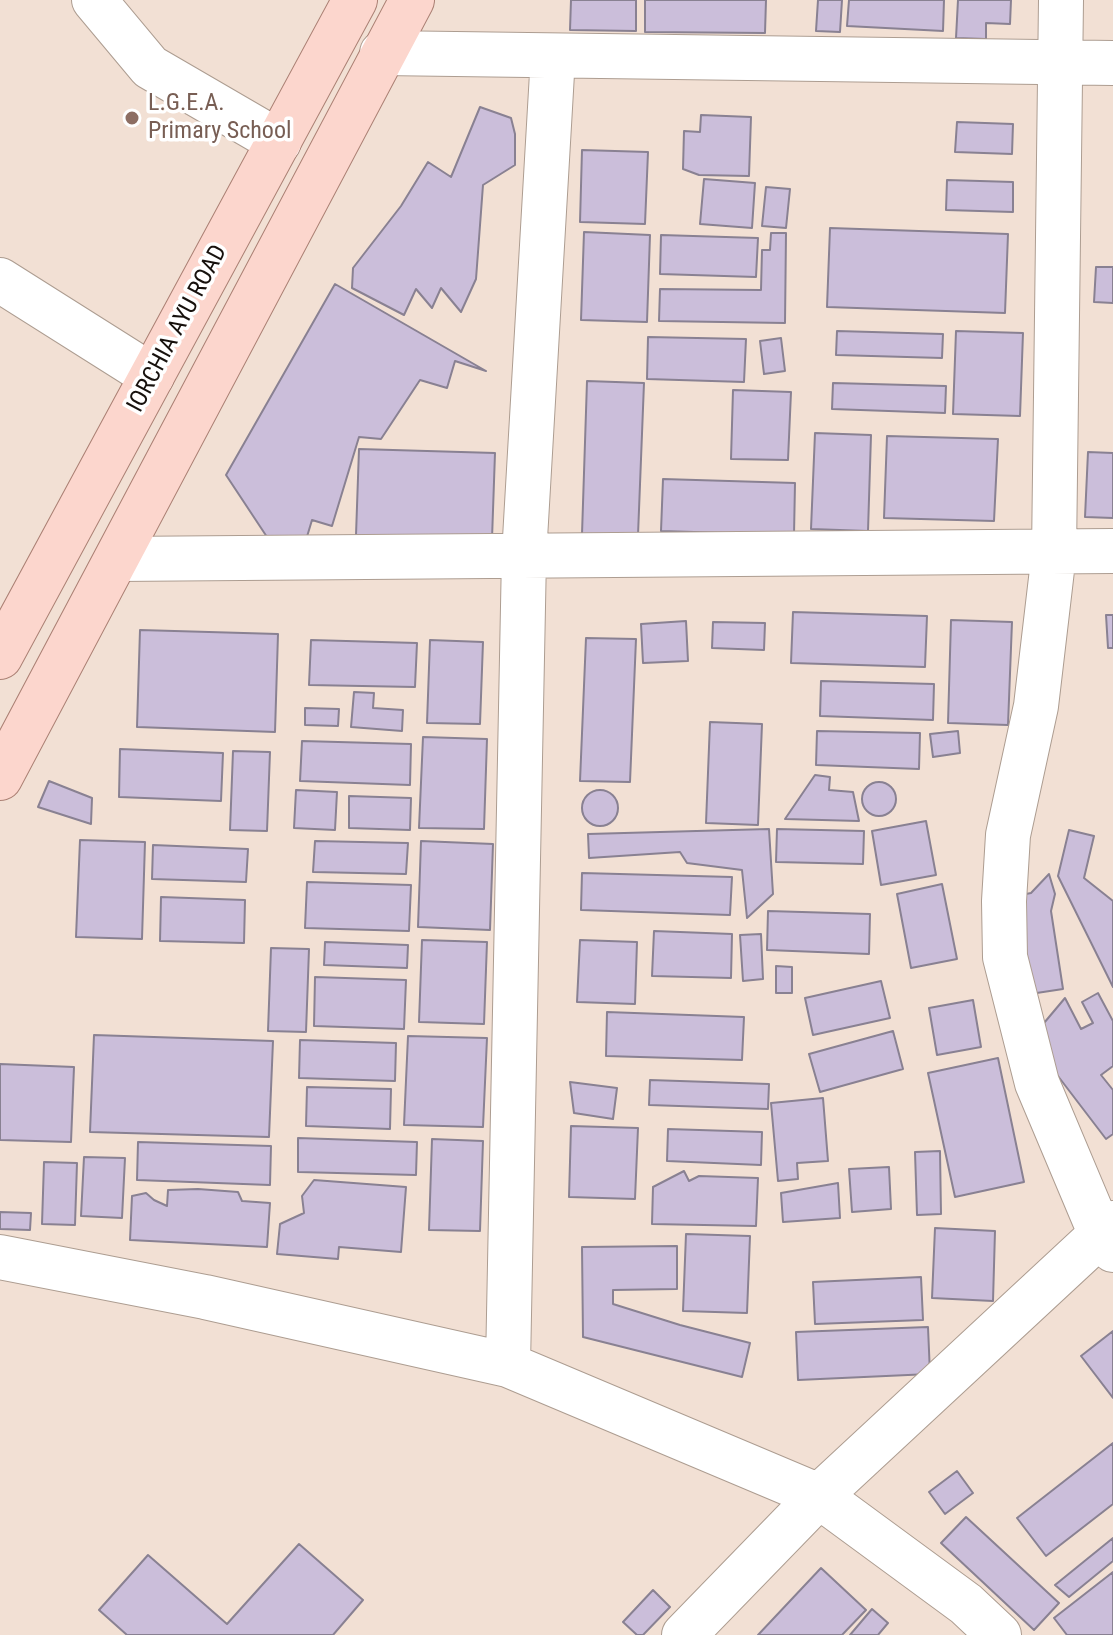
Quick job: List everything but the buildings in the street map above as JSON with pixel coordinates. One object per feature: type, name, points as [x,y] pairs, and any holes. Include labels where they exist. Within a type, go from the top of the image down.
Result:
[{"type":"main road","name":"IORCHIA AYU ROAD","points":[[0,657],[355,0]]},
{"type":"main road","points":[[0,778],[412,0]]},
{"type":"street","points":[[94,0],[150,67],[279,142]]},
{"type":"street","points":[[684,1635],[819,1496],[1109,1236],[1037,1083],[1005,957],[1008,835],[1036,706],[1054,553],[1061,0]]},
{"type":"street","points":[[382,53],[1113,63]]},
{"type":"street","points":[[508,1365],[524,556],[553,56]]},
{"type":"street","points":[[0,280],[152,376]]},
{"type":"street","points":[[117,559],[1113,551]]},
{"type":"street","points":[[0,1257],[205,1297],[508,1365],[819,1496],[966,1604],[999,1635]]},
{"type":"place","name":"L.G.E.A. Primary School","points":[[132,118]]}]
